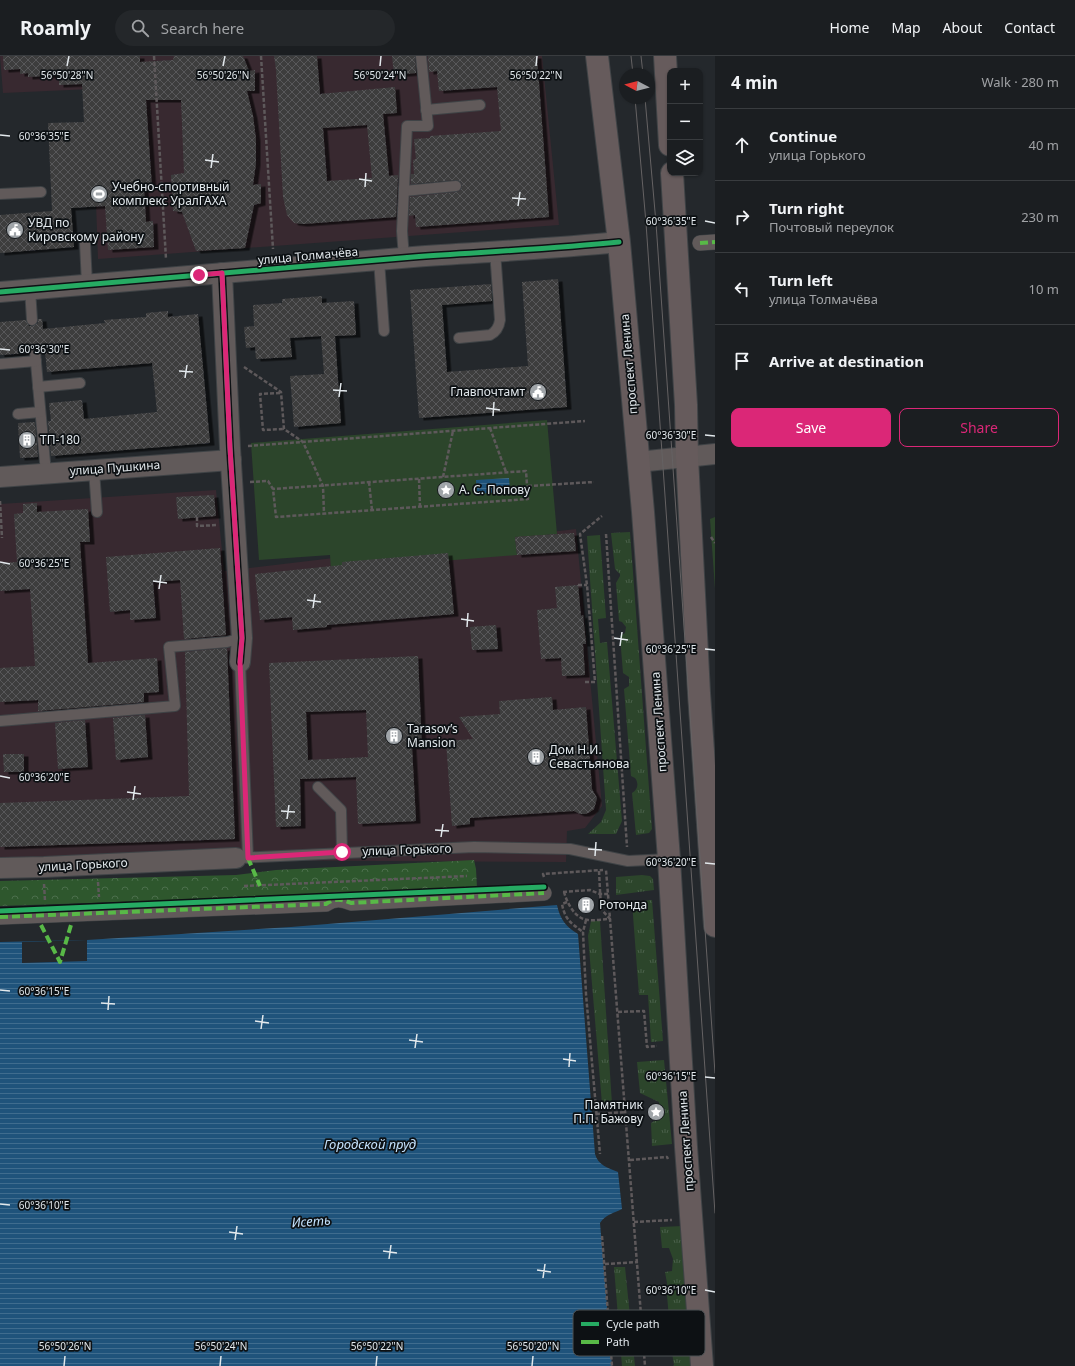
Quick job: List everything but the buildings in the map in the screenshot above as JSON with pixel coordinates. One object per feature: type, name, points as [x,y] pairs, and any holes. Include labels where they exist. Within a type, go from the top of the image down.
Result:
[{"type":"main road","name":"проспект Ленина","points":[[597,56],[619,242],[643,512],[669,859],[686,1147],[698,1310]]},
{"type":"main road","points":[[665,56],[670,140]]},
{"type":"main road","points":[[672,176],[684,365],[687,457],[699,693],[715,926]]},
{"type":"main road","name":"проспект Ленина","points":[[701,1356],[702,1366]]},
{"type":"street","name":"улица Толмачёва","points":[[0,292],[379,260],[619,242]]},
{"type":"street","points":[[222,273],[231,460],[242,638],[240,662]]},
{"type":"street","points":[[638,462],[715,454]]},
{"type":"street","name":"улица Пушкина","points":[[0,477],[231,460]]},
{"type":"street","name":"улица Горького","points":[[0,868],[242,858]]},
{"type":"street","points":[[0,917],[326,904],[332,900],[343,900],[352,903],[544,893]]},
{"type":"lane","points":[[404,258],[402,231],[407,126],[428,126],[421,56]]},
{"type":"lane","points":[[426,110],[480,106]]},
{"type":"lane","points":[[404,191],[456,186]]},
{"type":"lane","points":[[0,194],[41,192]]},
{"type":"lane","points":[[85,243],[87,284]]},
{"type":"lane","points":[[459,338],[490,336],[499,326],[500,320],[495,251]]},
{"type":"lane","points":[[379,260],[384,331]]},
{"type":"lane","points":[[30,289],[32,320]]},
{"type":"lane","points":[[0,364],[36,356],[46,473]]},
{"type":"lane","points":[[38,387],[80,383]]},
{"type":"lane","points":[[18,414],[40,412]]},
{"type":"lane","points":[[94,470],[97,512]]},
{"type":"lane","points":[[0,721],[175,706],[170,647],[227,642],[242,638]]},
{"type":"lane","points":[[240,662],[242,858]]},
{"type":"lane","points":[[318,787],[341,810],[342,852]]},
{"type":"lane","name":"улица Горького","points":[[242,858],[342,852],[474,847],[570,849],[628,861],[669,859]]},
{"type":"path","points":[[154,56],[166,260]]},
{"type":"path","points":[[261,56],[273,249]]},
{"type":"path","points":[[243,366],[281,392]]},
{"type":"path","points":[[281,392],[284,429]]},
{"type":"path","points":[[281,392],[260,394],[263,430],[284,429],[303,442],[323,486],[324,513]]},
{"type":"path","points":[[248,446],[585,421]]},
{"type":"path","points":[[490,428],[506,472]]},
{"type":"path","points":[[443,477],[453,431]]},
{"type":"path","points":[[250,482],[268,481],[272,489],[276,517],[528,499],[526,471],[272,489]]},
{"type":"path","points":[[419,479],[420,507]]},
{"type":"path","points":[[369,482],[372,510]]},
{"type":"path","points":[[528,486],[594,482]]},
{"type":"path","points":[[0,501],[2,538]]},
{"type":"path","points":[[585,682],[595,682],[587,585],[580,534],[602,516]]},
{"type":"path","points":[[197,517],[197,526],[217,525]]},
{"type":"path","points":[[606,534],[626,835]]},
{"type":"path","points":[[578,585],[587,585]]},
{"type":"path","points":[[606,870],[641,1310]]},
{"type":"path","points":[[544,874],[614,870]]},
{"type":"path","points":[[599,871],[602,909],[610,919]]},
{"type":"path","points":[[244,886],[467,876]]},
{"type":"path","points":[[559,892],[590,890],[600,894],[608,894]]},
{"type":"path","points":[[564,892],[567,902],[575,913],[586,920],[610,919]]},
{"type":"path","points":[[567,902],[562,904],[567,920],[583,932]]},
{"type":"path","points":[[586,920],[583,932],[586,994],[600,1154]]},
{"type":"path","points":[[618,1012],[644,1010],[648,1047],[657,1046]]},
{"type":"path","points":[[596,1114],[626,1112]]},
{"type":"path","points":[[630,1160],[667,1157],[668,1162]]},
{"type":"path","points":[[634,1222],[668,1220]]},
{"type":"path","points":[[602,1236],[608,1310]]},
{"type":"path","points":[[605,1264],[638,1262]]},
{"type":"path","points":[[611,1356],[612,1366]]},
{"type":"path","points":[[644,1356],[645,1366]]},
{"type":"shaded area","points":[[0,56],[542,56],[559,225],[98,259],[92,89],[3,93]]},
{"type":"shaded area","points":[[216,490],[224,571],[576,529],[602,806],[585,828],[567,831],[566,862],[0,859],[0,504]]},
{"type":"green space","points":[[547,420],[557,534],[515,537],[517,555],[331,570],[330,555],[259,560],[251,443]]},
{"type":"green space","points":[[715,517],[715,589],[710,519]]},
{"type":"green space","points":[[630,532],[652,829],[649,833],[636,835],[632,793],[636,790],[637,784],[635,778],[631,776],[624,689],[629,686],[629,677],[623,673],[620,636],[625,633],[626,627],[619,621],[616,583],[620,574],[615,569],[611,533]]},
{"type":"green space","points":[[600,535],[606,618],[598,619],[600,643],[607,642],[622,821],[616,834],[588,834],[601,822],[606,810],[587,536]]},
{"type":"green space","points":[[474,860],[477,888],[0,906],[0,881],[236,875],[276,870]]},
{"type":"green space","points":[[642,875],[650,876],[653,879],[654,890],[616,895],[616,877]]},
{"type":"green space","points":[[652,900],[663,1041],[651,1042],[648,995],[639,995],[632,902]]},
{"type":"green space","points":[[591,921],[600,921],[612,1104],[602,1104],[588,936]]},
{"type":"green space","points":[[664,1060],[672,1144],[652,1146],[651,1123],[659,1118],[659,1102],[640,1093],[637,1062]]},
{"type":"green space","points":[[684,1226],[690,1310],[668,1310],[667,1295],[669,1294],[665,1272],[672,1271],[673,1259],[669,1248],[662,1248],[660,1227]]},
{"type":"green space","points":[[614,1267],[625,1267],[629,1310],[617,1310]]},
{"type":"green space","points":[[621,1356],[634,1356],[635,1366],[622,1366]]},
{"type":"green space","points":[[672,1356],[693,1356],[694,1366],[673,1366]]},
{"type":"water","points":[[509,478],[510,491],[477,494],[476,480]]},
{"type":"water","name":"Городской пруд","points":[[557,905],[564,922],[578,934],[595,1154],[598,1161],[618,1172],[622,1209],[607,1216],[600,1223],[607,1310],[573,1310],[573,1356],[611,1356],[612,1366],[0,1366],[0,942],[87,940],[291,927]]},
{"type":"pier","points":[[87,940],[87,961],[22,963],[22,942]]},
{"type":"tram line","points":[[631,56],[632,68]]},
{"type":"tram line","points":[[641,56],[642,68]]},
{"type":"tram line","points":[[636,104],[646,223],[715,1213]]},
{"type":"tram line","points":[[646,104],[656,223],[715,1073]]},
{"type":"marked path","points":[[700,243],[715,242]]},
{"type":"marked path","points":[[248,858],[260,886]]},
{"type":"marked path","points":[[0,917],[326,904],[338,900],[351,903],[544,893]]},
{"type":"marked path","points":[[41,925],[60,962],[71,925]]},
{"type":"cycle path","points":[[0,292],[413,257],[542,249],[619,242]]},
{"type":"cycle path","points":[[222,273],[230,448],[242,638],[240,662]]},
{"type":"cycle path","points":[[0,911],[544,887]]},
{"type":"place","name":"Учебно-спортивный комплекс УралГАХА","points":[[99,194]]},
{"type":"place","name":"УВД по Кировскому району","points":[[15,230]]},
{"type":"place","name":"Главпочтамт","points":[[538,392]]},
{"type":"place","name":"ТП-180","points":[[27,440]]},
{"type":"place","name":"А. С. Попову","points":[[446,490]]},
{"type":"place","name":"Tarasov’s Mansion","points":[[394,736]]},
{"type":"place","name":"Дом Н.И. Севастьянова","points":[[536,757]]},
{"type":"place","name":"Ротонда","points":[[586,905]]},
{"type":"place","name":"Памятник П.П. Бажову","points":[[656,1112]]},
{"type":"route","points":[[199,275],[222,273],[230,448],[242,638],[240,662],[248,858],[342,852]]},
{"type":"water label","name":"Исеть","points":[[311,1221]]}]
